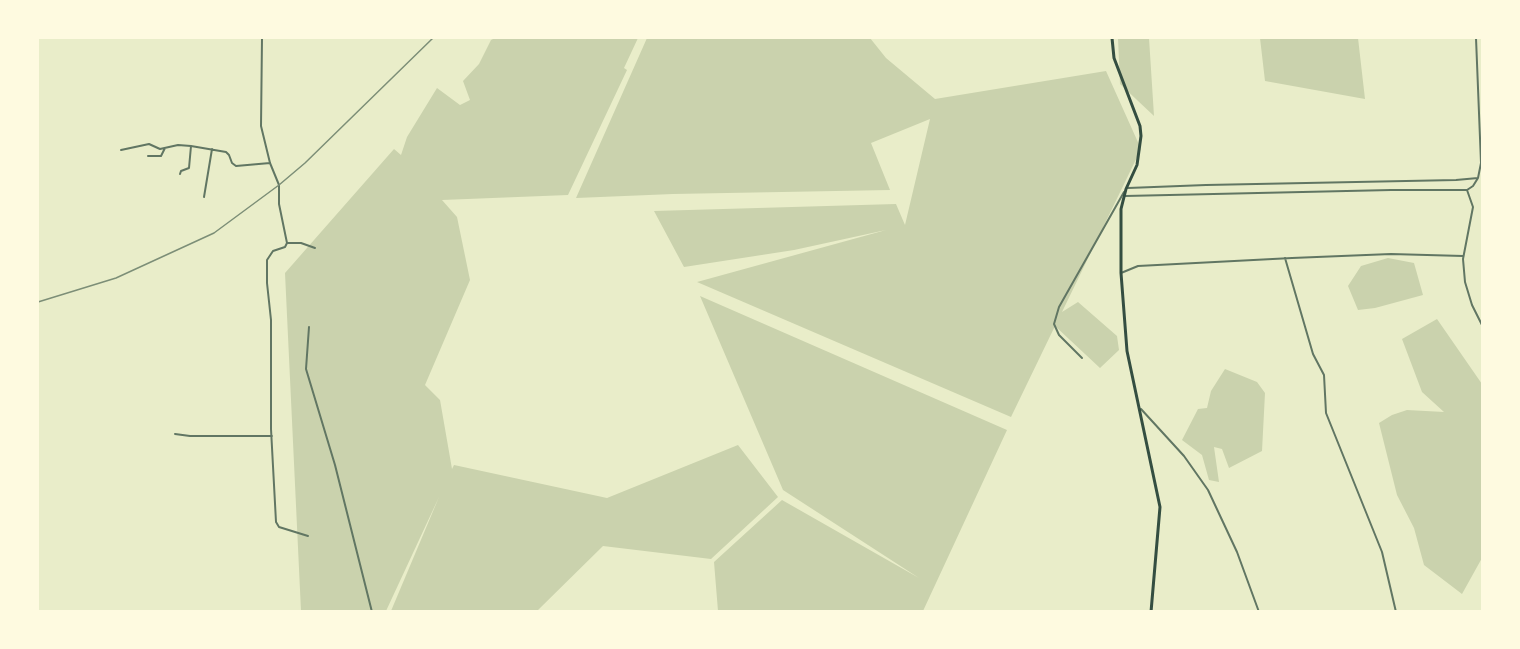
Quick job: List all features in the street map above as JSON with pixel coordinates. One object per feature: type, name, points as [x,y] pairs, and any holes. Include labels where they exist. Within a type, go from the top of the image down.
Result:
[{"type":"main road","points":[[1112,38],[1114,58],[1140,126],[1141,136],[1137,165],[1126,189],[1121,209],[1121,273],[1127,351],[1160,507],[1151,612]]},
{"type":"street","points":[[262,38],[261,126],[270,164],[279,185],[279,204],[287,243],[285,247],[271,252],[267,260],[277,525],[308,536]]},
{"type":"street","points":[[1124,196],[1467,190],[1479,178],[1481,163],[1476,38]]},
{"type":"street","points":[[121,150],[149,144],[158,148],[191,146],[226,152],[236,166],[270,164]]},
{"type":"street","points":[[180,174],[181,171],[189,168],[191,146]]},
{"type":"street","points":[[148,156],[161,156],[165,148]]},
{"type":"street","points":[[204,197],[212,149]]},
{"type":"street","points":[[1082,358],[1059,335],[1054,324],[1059,307],[1126,189],[1479,178]]},
{"type":"street","points":[[1467,190],[1473,207],[1463,265],[1467,294],[1482,325]]},
{"type":"street","points":[[287,243],[305,244],[315,248]]},
{"type":"street","points":[[1121,273],[1138,266],[1285,258],[1391,255],[1463,256]]},
{"type":"street","points":[[1285,258],[1313,354],[1324,375],[1326,413],[1382,552],[1396,612]]},
{"type":"street","points":[[309,327],[306,369],[335,465],[372,612]]},
{"type":"street","points":[[1141,409],[1184,456],[1208,490],[1237,552],[1259,612]]},
{"type":"street","points":[[175,434],[272,436]]},
{"type":"green space","points":[[495,38],[638,38],[624,68],[627,70],[568,195],[442,200],[457,217],[470,280],[425,385],[440,400],[452,469],[454,465],[607,498],[738,445],[778,497],[711,559],[603,546],[537,611],[391,611],[439,497],[386,611],[301,611],[285,273],[394,149],[401,155],[407,137],[437,88],[460,105],[470,100],[463,81],[479,64],[491,40]]},
{"type":"green space","points":[[647,38],[870,38],[886,58],[935,99],[1106,71],[1141,149],[1062,312],[1078,302],[1117,336],[1119,350],[1100,368],[1055,326],[1011,417],[697,282],[886,230],[794,250],[684,267],[654,211],[896,204],[905,225],[930,119],[871,143],[890,190],[576,198]]},
{"type":"green space","points":[[1118,38],[1149,38],[1154,116],[1120,84]]},
{"type":"green space","points":[[1260,38],[1358,38],[1365,99],[1265,81]]},
{"type":"green space","points":[[1388,258],[1414,263],[1423,295],[1375,308],[1358,310],[1348,286],[1361,266]]},
{"type":"green space","points":[[700,296],[1007,430],[923,611],[718,611],[714,562],[782,500],[919,578],[783,490]]},
{"type":"green space","points":[[1437,319],[1482,384],[1482,558],[1462,594],[1424,565],[1414,528],[1397,495],[1379,423],[1407,410],[1444,412],[1422,392],[1402,339]]},
{"type":"green space","points":[[1225,369],[1257,382],[1265,393],[1262,451],[1229,468],[1222,449],[1214,447],[1219,482],[1209,480],[1202,455],[1182,440],[1198,409],[1207,408],[1211,391]]},
{"type":"railway","points":[[38,302],[116,278],[214,233],[305,163],[433,38]]}]
